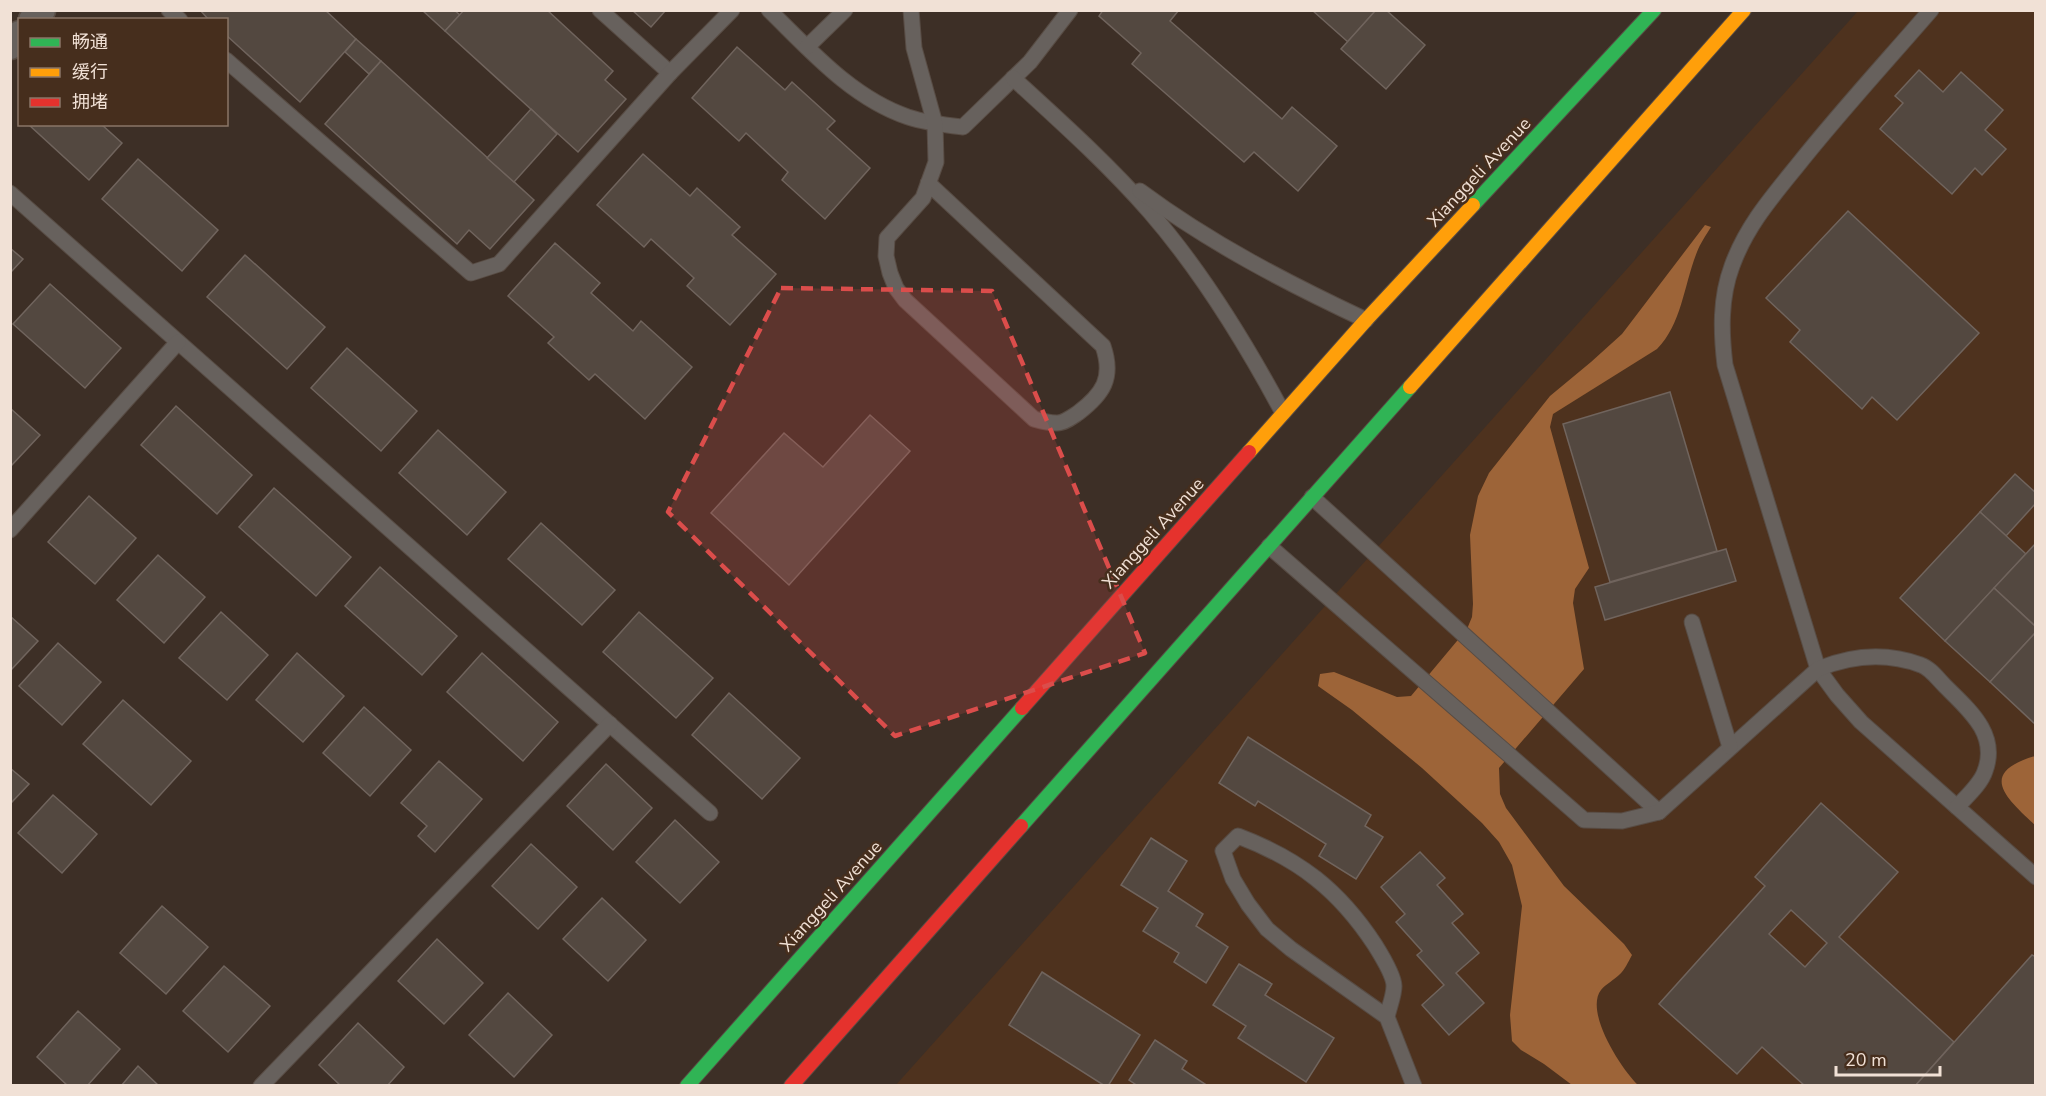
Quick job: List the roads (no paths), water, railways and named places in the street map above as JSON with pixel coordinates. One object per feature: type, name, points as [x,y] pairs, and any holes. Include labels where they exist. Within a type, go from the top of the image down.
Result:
[{"type":"main road","name":"Xianggeli Avenue","points":[[687,1086],[1366,320],[1654,10]]},
{"type":"main road","points":[[791,1086],[1744,10]]},
{"type":"lane","points":[[600,10],[670,73]]},
{"type":"lane","points":[[228,62],[471,273],[499,264],[670,73],[732,10]]},
{"type":"lane","points":[[769,10],[849,86],[877,103],[907,116],[935,124],[963,127],[1030,62],[1070,10]]},
{"type":"lane","points":[[807,47],[845,10]]},
{"type":"lane","points":[[911,10],[914,48],[935,124],[936,162],[928,183],[923,198],[887,238],[886,256],[890,273],[896,288],[905,300],[1034,419],[1059,423],[1072,417],[1093,401],[1104,386],[1108,369],[1103,346],[928,183]]},
{"type":"lane","points":[[1931,10],[1822,135],[1756,218],[1742,242],[1731,268],[1725,296],[1722,330],[1725,365],[1818,669],[1861,722],[2036,878]]},
{"type":"lane","points":[[1013,78],[1113,172],[1157,221],[1218,301],[1283,413]]},
{"type":"lane","points":[[1113,172],[1168,212],[1225,248],[1294,286],[1366,320]]},
{"type":"lane","points":[[10,194],[710,813]]},
{"type":"lane","points":[[10,530],[178,342]]},
{"type":"lane","points":[[1312,497],[1659,812]]},
{"type":"lane","points":[[1269,546],[1584,820],[1622,821],[1659,812],[1818,669],[1837,661],[1877,656],[1901,659],[1924,666],[1976,717],[1982,728],[1987,740],[1988,764],[1984,774],[1957,807]]},
{"type":"lane","points":[[1692,622],[1730,747]]},
{"type":"lane","points":[[261,1086],[609,724]]},
{"type":"lane","points":[[1387,1017],[1394,984],[1381,954],[1342,901],[1318,879],[1293,861],[1238,836],[1223,851],[1233,879],[1243,896],[1268,929],[1291,949],[1387,1017],[1414,1086]]}]
